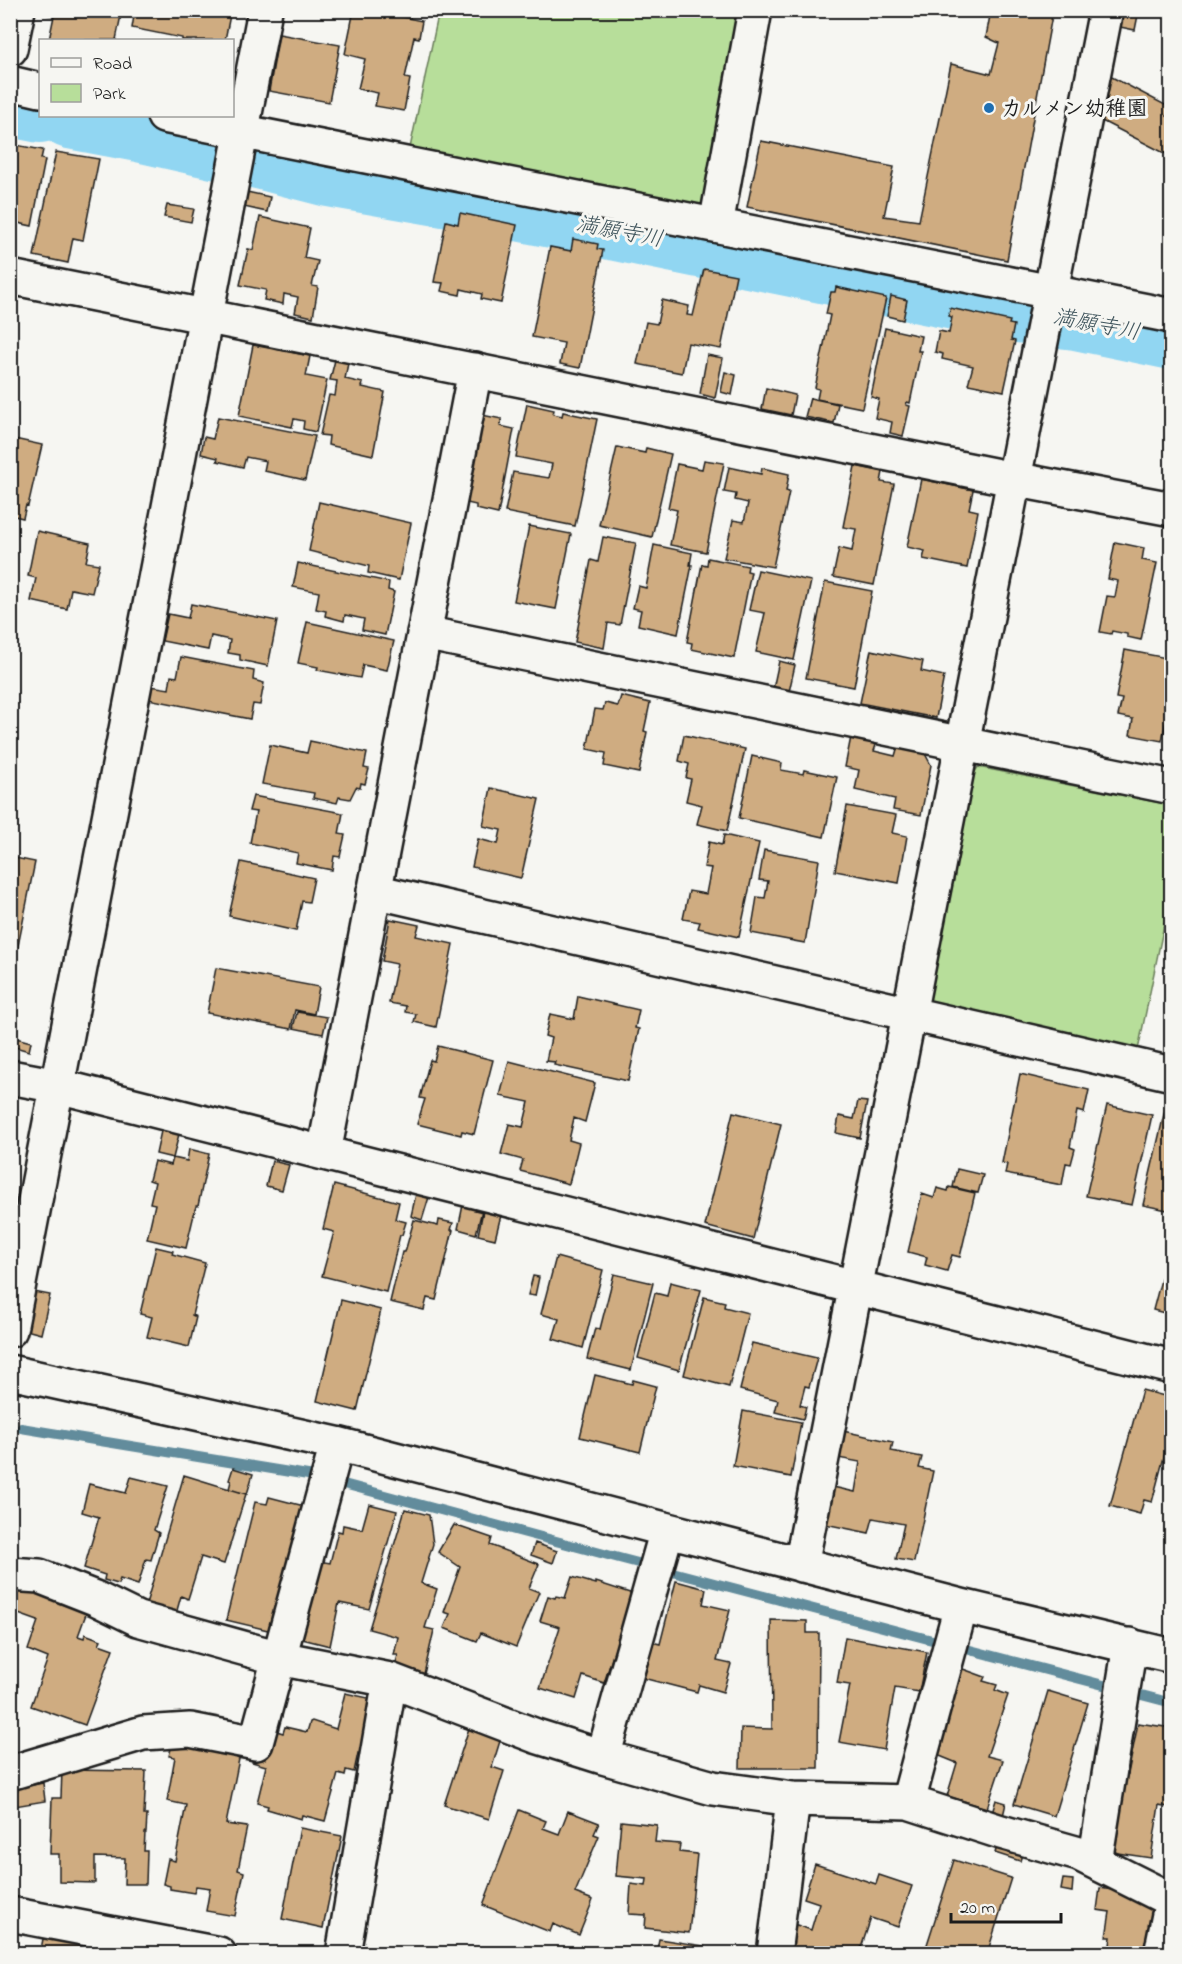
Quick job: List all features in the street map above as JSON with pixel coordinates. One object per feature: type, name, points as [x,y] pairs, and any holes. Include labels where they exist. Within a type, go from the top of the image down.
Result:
[{"type":"street","points":[[10,48],[18,10]]},
{"type":"street","points":[[10,1330],[265,10]]},
{"type":"street","points":[[716,225],[755,10]]},
{"type":"street","points":[[801,1565],[1106,10]]},
{"type":"street","points":[[10,83],[39,90]]},
{"type":"street","points":[[167,117],[239,144],[716,225],[1046,307],[1172,316]]},
{"type":"street","points":[[10,277],[1172,509]]},
{"type":"street","points":[[324,1153],[475,370]]},
{"type":"street","points":[[424,633],[1172,787]]},
{"type":"street","points":[[374,891],[1172,1074]]},
{"type":"street","points":[[10,1077],[58,1086],[1172,1367]]},
{"type":"street","points":[[10,1372],[331,1468],[660,1554],[801,1565],[954,1632],[1130,1645],[1172,1656]]},
{"type":"street","points":[[10,1773],[143,1733],[190,1730],[256,1743],[331,1468]]},
{"type":"street","points":[[603,1757],[660,1554]]},
{"type":"street","points":[[10,1574],[39,1576],[95,1598],[138,1619],[279,1658],[390,1680],[536,1736],[713,1788],[793,1799],[908,1802],[1079,1854],[1171,1900],[1161,1953]]},
{"type":"street","points":[[908,1802],[954,1632]]},
{"type":"street","points":[[1095,1862],[1130,1645]]},
{"type":"street","points":[[343,1953],[390,1680]]},
{"type":"street","points":[[774,1953],[793,1799]]},
{"type":"street","points":[[10,1914],[219,1953]]},
{"type":"green space","points":[[439,11],[741,11],[708,210],[410,148]]},
{"type":"green space","points":[[978,767],[1171,805],[1171,891],[1138,1050],[916,1007],[967,784]]},
{"type":"building","points":[[40,10],[122,10],[116,39],[49,39],[54,16],[40,13]]},
{"type":"building","points":[[135,10],[231,10],[225,39],[182,39],[132,28]]},
{"type":"building","points":[[354,10],[370,10],[422,21],[419,38],[414,37],[405,78],[410,79],[404,111],[375,106],[378,93],[358,89],[365,59],[345,54]]},
{"type":"building","name":"カルメン幼稚園","points":[[991,10],[1053,10],[1007,260],[747,207],[761,141],[894,167],[884,216],[919,221],[951,64],[991,74],[999,43],[986,37]]},
{"type":"building","points":[[1118,10],[1139,10],[1135,30],[1115,26]]},
{"type":"building","points":[[279,34],[340,45],[329,102],[269,91]]},
{"type":"building","points":[[1106,74],[1171,108],[1167,116],[1172,118],[1172,157],[1098,119]]},
{"type":"building","points":[[10,144],[43,150],[41,159],[45,160],[32,226],[18,223],[17,227],[10,226]]},
{"type":"building","points":[[56,152],[99,159],[83,240],[73,238],[68,263],[34,256]]},
{"type":"building","points":[[247,192],[270,197],[267,212],[244,207]]},
{"type":"building","points":[[167,205],[194,209],[191,222],[164,217]]},
{"type":"building","points":[[460,213],[517,225],[501,303],[481,299],[482,294],[461,289],[460,295],[441,291],[443,283],[434,282],[446,221],[458,224]]},
{"type":"building","points":[[260,217],[310,228],[304,258],[318,261],[312,286],[318,287],[313,317],[295,313],[298,297],[284,294],[283,304],[264,300],[266,290],[240,285],[248,249],[253,250]]},
{"type":"building","points":[[573,239],[598,244],[597,249],[603,250],[580,368],[560,364],[564,343],[532,337],[550,247],[571,251]]},
{"type":"building","points":[[704,269],[736,275],[721,349],[688,343],[682,373],[637,364],[646,322],[657,324],[662,300],[689,306],[687,315],[693,316]]},
{"type":"building","points":[[836,287],[886,298],[862,408],[817,399],[819,389],[815,388],[830,315],[826,314],[831,292],[835,292]]},
{"type":"building","points":[[891,296],[907,300],[903,320],[887,316]]},
{"type":"building","points":[[950,308],[1010,321],[1009,324],[1014,325],[1011,340],[1015,341],[1004,391],[968,384],[973,366],[942,359],[943,354],[935,352],[939,331],[949,333],[952,317],[949,316]]},
{"type":"building","points":[[885,328],[921,336],[918,351],[921,351],[910,403],[907,402],[906,405],[910,406],[903,436],[890,433],[892,422],[875,418],[879,399],[871,397]]},
{"type":"building","points":[[253,345],[310,356],[306,376],[327,380],[316,432],[303,429],[304,421],[294,419],[292,427],[239,416]]},
{"type":"building","points":[[707,355],[723,358],[715,398],[700,394]]},
{"type":"building","points":[[335,360],[348,363],[345,379],[363,383],[362,387],[385,392],[373,455],[328,445],[329,436],[320,435],[329,395],[335,396],[337,381],[330,380]]},
{"type":"building","points":[[725,372],[736,375],[732,395],[721,392]]},
{"type":"building","points":[[766,388],[795,395],[791,415],[762,409]]},
{"type":"building","points":[[810,398],[838,404],[834,423],[805,417]]},
{"type":"building","points":[[527,404],[554,410],[553,414],[562,416],[563,412],[597,419],[575,526],[505,512],[513,472],[549,478],[552,464],[516,457]]},
{"type":"building","points":[[477,414],[502,419],[500,426],[514,429],[498,514],[476,509],[476,505],[467,503],[470,488],[463,487]]},
{"type":"building","points":[[218,417],[315,436],[305,480],[264,471],[266,461],[246,457],[243,467],[217,461],[218,458],[201,454],[204,437],[213,439]]},
{"type":"building","points":[[10,438],[42,445],[28,506],[26,505],[23,518],[10,515]]},
{"type":"building","points":[[617,447],[645,453],[646,448],[671,454],[652,537],[599,525]]},
{"type":"building","points":[[704,460],[724,463],[706,552],[670,545],[677,510],[668,508],[677,464],[702,469]]},
{"type":"building","points":[[855,466],[883,472],[881,482],[894,484],[874,585],[833,577],[839,548],[852,551],[856,529],[843,527]]},
{"type":"building","points":[[729,467],[761,474],[762,468],[789,474],[786,491],[789,492],[773,567],[724,558],[733,520],[744,522],[748,503],[735,500],[736,494],[724,492]]},
{"type":"building","points":[[921,479],[973,490],[969,509],[978,511],[967,568],[923,559],[925,551],[907,547]]},
{"type":"building","points":[[319,502],[411,523],[399,580],[368,573],[369,566],[309,551]]},
{"type":"building","points":[[529,526],[571,534],[556,609],[514,601]]},
{"type":"building","points":[[37,531],[90,543],[86,562],[99,564],[92,593],[71,589],[67,609],[31,601],[36,578],[28,576]]},
{"type":"building","points":[[603,537],[636,543],[620,625],[608,623],[604,648],[575,642],[591,560],[598,562]]},
{"type":"building","points":[[1115,542],[1144,548],[1142,560],[1157,563],[1141,640],[1112,631],[1111,634],[1100,632],[1107,596],[1115,597],[1118,581],[1108,579]]},
{"type":"building","points":[[654,545],[692,553],[690,565],[692,565],[678,634],[638,625],[641,610],[633,608],[638,586],[646,588]]},
{"type":"building","points":[[708,558],[748,566],[747,571],[751,572],[734,658],[691,649],[692,643],[687,642],[702,564],[707,565]]},
{"type":"building","points":[[298,563],[389,582],[388,590],[394,592],[385,635],[362,630],[364,619],[345,615],[344,621],[325,616],[326,611],[316,609],[319,592],[293,587]]},
{"type":"building","points":[[758,570],[811,581],[794,660],[756,652],[765,613],[749,610]]},
{"type":"building","points":[[825,582],[872,591],[854,687],[806,678]]},
{"type":"building","points":[[191,604],[277,621],[268,666],[240,660],[240,655],[228,653],[230,640],[211,636],[208,650],[162,641],[168,614],[188,618]]},
{"type":"building","points":[[307,622],[394,641],[387,670],[363,665],[360,678],[317,670],[318,667],[298,663]]},
{"type":"building","points":[[871,650],[923,661],[921,671],[944,676],[936,718],[860,703]]},
{"type":"building","points":[[1125,650],[1172,659],[1172,691],[1162,741],[1130,735],[1133,719],[1118,716],[1122,699],[1116,698]]},
{"type":"building","points":[[181,657],[254,671],[253,680],[264,683],[260,705],[253,704],[250,719],[148,699],[151,686],[169,689],[171,676],[177,677]]},
{"type":"building","points":[[779,661],[795,665],[789,692],[773,689]]},
{"type":"building","points":[[621,696],[650,703],[639,773],[604,766],[606,753],[587,749],[595,709],[603,710],[605,703],[618,706]]},
{"type":"building","points":[[684,735],[745,749],[727,831],[697,824],[702,805],[686,801],[691,779],[686,778],[689,764],[679,761]]},
{"type":"building","points":[[851,737],[877,742],[874,751],[895,756],[898,746],[924,752],[931,765],[921,815],[893,810],[895,799],[855,790],[859,770],[845,767]]},
{"type":"building","points":[[310,741],[367,753],[364,768],[369,769],[365,784],[361,783],[360,788],[356,787],[350,799],[339,797],[337,803],[313,798],[314,793],[262,784],[270,745],[307,753]]},
{"type":"building","points":[[752,756],[782,763],[781,770],[803,774],[804,770],[837,777],[824,837],[739,818]]},
{"type":"building","points":[[491,788],[539,799],[521,878],[472,867],[478,839],[498,844],[501,830],[483,826]]},
{"type":"building","points":[[253,796],[343,813],[339,834],[345,835],[340,857],[334,856],[332,870],[296,863],[298,853],[250,843],[256,812],[249,811]]},
{"type":"building","points":[[847,806],[896,815],[892,833],[907,836],[899,883],[835,871]]},
{"type":"building","points":[[724,835],[759,843],[739,937],[698,928],[700,922],[683,919],[689,891],[706,894],[711,868],[704,867],[709,842],[722,845]]},
{"type":"building","points":[[764,850],[819,860],[805,943],[751,933],[757,897],[765,898],[768,881],[759,880]]},
{"type":"building","points":[[10,857],[35,862],[16,956],[10,955]]},
{"type":"building","points":[[241,862],[314,878],[309,902],[302,901],[296,931],[229,916]]},
{"type":"building","points":[[390,919],[419,925],[416,936],[453,944],[436,1027],[414,1022],[416,1014],[405,1012],[406,1006],[389,1003],[397,964],[382,961]]},
{"type":"building","points":[[216,968],[319,987],[314,1014],[295,1010],[291,1029],[207,1013]]},
{"type":"building","points":[[578,996],[639,1010],[635,1028],[639,1029],[628,1081],[554,1065],[555,1062],[546,1061],[551,1038],[545,1036],[550,1014],[574,1019]]},
{"type":"building","points":[[297,1012],[327,1017],[323,1034],[293,1028]]},
{"type":"building","points":[[16,1038],[31,1042],[29,1051],[15,1047]]},
{"type":"building","points":[[438,1046],[493,1060],[474,1134],[462,1131],[461,1135],[417,1124],[425,1099],[420,1098],[430,1060],[434,1061]]},
{"type":"building","points":[[509,1061],[595,1083],[585,1122],[574,1118],[569,1140],[579,1143],[569,1184],[520,1171],[523,1160],[501,1154],[509,1124],[523,1127],[529,1102],[500,1096]]},
{"type":"building","points":[[1020,1074],[1089,1090],[1084,1113],[1077,1111],[1070,1147],[1075,1149],[1071,1164],[1066,1163],[1062,1185],[1005,1174],[1007,1164],[1002,1163]]},
{"type":"building","points":[[858,1101],[867,1102],[860,1138],[836,1133],[839,1116],[854,1119]]},
{"type":"building","points":[[1107,1105],[1152,1115],[1132,1205],[1086,1196]]},
{"type":"building","points":[[1165,1110],[1172,1112],[1172,1211],[1143,1205]]},
{"type":"building","points":[[733,1112],[781,1124],[753,1239],[705,1226]]},
{"type":"building","points":[[161,1131],[179,1134],[173,1158],[156,1154]]},
{"type":"building","points":[[189,1149],[209,1154],[186,1248],[147,1239],[155,1204],[150,1203],[155,1182],[149,1180],[154,1161],[171,1165],[173,1158],[187,1161]]},
{"type":"building","points":[[272,1161],[289,1165],[282,1190],[266,1186]]},
{"type":"building","points":[[957,1169],[983,1175],[978,1193],[953,1187]]},
{"type":"building","points":[[334,1185],[399,1202],[395,1219],[406,1222],[402,1235],[400,1235],[386,1292],[322,1276],[334,1232],[323,1229]]},
{"type":"building","points":[[949,1187],[975,1193],[960,1257],[952,1255],[947,1271],[925,1265],[927,1257],[908,1252],[922,1194],[934,1198],[937,1188],[948,1191]]},
{"type":"building","points":[[416,1194],[429,1197],[422,1220],[411,1216]]},
{"type":"building","points":[[463,1205],[482,1210],[476,1234],[458,1229]]},
{"type":"building","points":[[483,1211],[501,1215],[495,1239],[478,1235]]},
{"type":"building","points":[[414,1220],[438,1226],[439,1220],[453,1223],[436,1300],[427,1298],[424,1310],[390,1302],[402,1252],[405,1252]]},
{"type":"building","points":[[1172,1238],[1172,1315],[1153,1310]]},
{"type":"building","points":[[156,1247],[205,1263],[192,1315],[196,1317],[189,1347],[147,1337],[152,1317],[140,1314]]},
{"type":"building","points":[[556,1257],[603,1270],[583,1348],[553,1339],[559,1319],[541,1314]]},
{"type":"building","points":[[614,1274],[653,1283],[631,1370],[587,1359],[595,1328],[600,1329]]},
{"type":"building","points":[[533,1276],[539,1277],[535,1296],[528,1295]]},
{"type":"building","points":[[670,1282],[701,1290],[679,1370],[638,1358],[655,1293],[667,1296]]},
{"type":"building","points":[[34,1292],[50,1295],[41,1334],[26,1330]]},
{"type":"building","points":[[704,1297],[725,1302],[724,1307],[748,1313],[729,1387],[684,1375]]},
{"type":"building","points":[[341,1300],[381,1310],[357,1411],[317,1401]]},
{"type":"building","points":[[752,1343],[817,1358],[809,1387],[805,1386],[800,1405],[806,1407],[803,1419],[775,1412],[778,1400],[740,1390]]},
{"type":"building","points":[[595,1375],[632,1384],[633,1380],[656,1386],[640,1452],[580,1437]]},
{"type":"building","points":[[1142,1390],[1172,1398],[1172,1427],[1152,1502],[1144,1500],[1140,1514],[1110,1506]]},
{"type":"building","points":[[743,1411],[801,1422],[791,1477],[733,1466]]},
{"type":"building","points":[[843,1431],[893,1442],[891,1451],[922,1457],[919,1468],[933,1471],[914,1562],[896,1559],[904,1524],[873,1518],[869,1533],[825,1524],[833,1487],[855,1492],[860,1462],[838,1458]]},
{"type":"building","points":[[233,1468],[253,1474],[247,1494],[229,1489]]},
{"type":"building","points":[[184,1475],[246,1494],[224,1564],[201,1557],[188,1599],[181,1596],[176,1614],[146,1604]]},
{"type":"building","points":[[131,1477],[168,1486],[154,1530],[159,1533],[151,1560],[146,1559],[138,1585],[120,1579],[118,1584],[104,1580],[105,1575],[84,1568],[99,1517],[82,1512],[89,1484],[126,1493]]},
{"type":"building","points":[[269,1497],[304,1506],[272,1631],[226,1620],[255,1502],[267,1504]]},
{"type":"building","points":[[369,1504],[397,1511],[369,1609],[339,1603],[330,1646],[298,1638],[319,1561],[330,1563],[338,1531],[342,1532],[343,1525],[362,1529]]},
{"type":"building","points":[[369,1504],[397,1511],[369,1609],[339,1603],[330,1646],[298,1638],[319,1561],[330,1563],[338,1531],[342,1532],[343,1525],[362,1529]]},
{"type":"building","points":[[405,1509],[429,1515],[433,1544],[421,1583],[437,1589],[425,1628],[434,1630],[424,1674],[395,1667],[398,1655],[394,1655],[398,1637],[369,1629]]},
{"type":"building","points":[[405,1509],[429,1515],[433,1544],[421,1583],[437,1589],[425,1628],[434,1630],[424,1674],[395,1667],[398,1655],[394,1655],[398,1637],[369,1629]]},
{"type":"building","points":[[454,1525],[492,1538],[490,1545],[539,1564],[529,1588],[539,1592],[516,1647],[481,1633],[477,1641],[444,1628],[450,1614],[444,1612],[460,1567],[438,1552]]},
{"type":"building","points":[[535,1543],[557,1551],[553,1563],[531,1555]]},
{"type":"building","points":[[10,1575],[90,1603],[78,1636],[84,1638],[85,1634],[101,1640],[99,1644],[113,1649],[85,1725],[31,1706],[48,1658],[28,1650],[38,1621],[10,1611]]},
{"type":"building","points":[[572,1577],[633,1594],[604,1683],[583,1676],[576,1699],[540,1688],[560,1627],[540,1621],[548,1596],[565,1598]]},
{"type":"building","points":[[676,1581],[706,1589],[703,1604],[730,1610],[717,1661],[731,1664],[723,1692],[699,1685],[697,1692],[635,1676],[644,1640],[660,1644]]},
{"type":"building","points":[[771,1620],[807,1621],[807,1633],[819,1633],[818,1768],[740,1768],[741,1728],[772,1729]]},
{"type":"building","points":[[845,1637],[927,1652],[919,1692],[895,1688],[884,1750],[839,1742],[850,1685],[837,1683]]},
{"type":"building","points":[[952,1665],[985,1677],[983,1681],[997,1685],[995,1690],[1008,1695],[987,1756],[1003,1760],[987,1808],[947,1796],[957,1763],[925,1750]]},
{"type":"building","points":[[1048,1691],[1088,1703],[1054,1816],[1014,1804]]},
{"type":"building","points":[[345,1693],[373,1699],[361,1754],[358,1753],[354,1772],[346,1770],[345,1776],[338,1774],[325,1821],[302,1815],[301,1819],[267,1809],[268,1806],[257,1803],[266,1766],[252,1762],[257,1746],[274,1730],[283,1733],[285,1727],[307,1732],[312,1721],[336,1729]]},
{"type":"building","points":[[472,1719],[504,1728],[492,1767],[504,1771],[489,1819],[444,1805]]},
{"type":"building","points":[[1138,1723],[1172,1728],[1172,1808],[1159,1805],[1151,1858],[1104,1851],[1115,1771],[1128,1774]]},
{"type":"building","points":[[173,1741],[239,1746],[237,1758],[239,1759],[226,1824],[247,1827],[238,1870],[244,1872],[235,1916],[206,1911],[210,1888],[196,1886],[194,1893],[170,1889],[170,1886],[163,1884],[168,1859],[175,1861],[186,1805],[167,1801],[175,1757],[169,1756]]},
{"type":"building","points":[[62,1770],[146,1771],[144,1815],[147,1815],[144,1851],[147,1851],[146,1884],[124,1884],[125,1858],[95,1857],[95,1883],[59,1882],[59,1854],[50,1854],[52,1798],[61,1798]]},
{"type":"building","points":[[43,1783],[45,1801],[15,1806],[12,1789]]},
{"type":"building","points":[[996,1800],[1006,1803],[1003,1816],[992,1813]]},
{"type":"building","points":[[519,1810],[546,1821],[543,1828],[559,1834],[568,1811],[599,1823],[594,1834],[599,1836],[575,1893],[593,1900],[579,1935],[553,1924],[550,1932],[483,1905]]},
{"type":"building","points":[[621,1821],[657,1825],[655,1842],[680,1844],[679,1852],[697,1854],[689,1933],[645,1928],[646,1915],[629,1914],[631,1884],[646,1886],[647,1879],[616,1876]]},
{"type":"building","points":[[300,1828],[342,1836],[323,1928],[282,1919]]},
{"type":"building","points":[[998,1843],[1023,1851],[1020,1861],[995,1853]]},
{"type":"building","points":[[954,1860],[1011,1878],[987,1954],[924,1954]]},
{"type":"building","points":[[815,1864],[876,1884],[879,1875],[912,1886],[898,1927],[871,1918],[859,1954],[781,1954],[791,1923],[811,1930],[819,1903],[804,1898]]},
{"type":"building","points":[[1063,1879],[1073,1880],[1072,1892],[1061,1890]]},
{"type":"building","points":[[1100,1888],[1155,1897],[1146,1954],[1109,1954],[1111,1937],[1106,1937],[1110,1912],[1097,1910]]},
{"type":"building","points":[[45,1929],[121,1944],[119,1954],[40,1954]]},
{"type":"building","points":[[659,1939],[704,1946],[703,1949],[711,1951],[711,1954],[656,1954]]},
{"type":"waterway","name":"満願寺川","points":[[10,104],[39,110]]},
{"type":"waterway","name":"満願寺川","points":[[75,117],[139,129],[329,174],[484,201],[1018,310],[1076,317],[1172,337]]},
{"type":"waterway","points":[[21,1428],[314,1476],[1172,1703]]},
{"type":"place","name":"カルメン幼稚園","points":[[989,108]]}]
